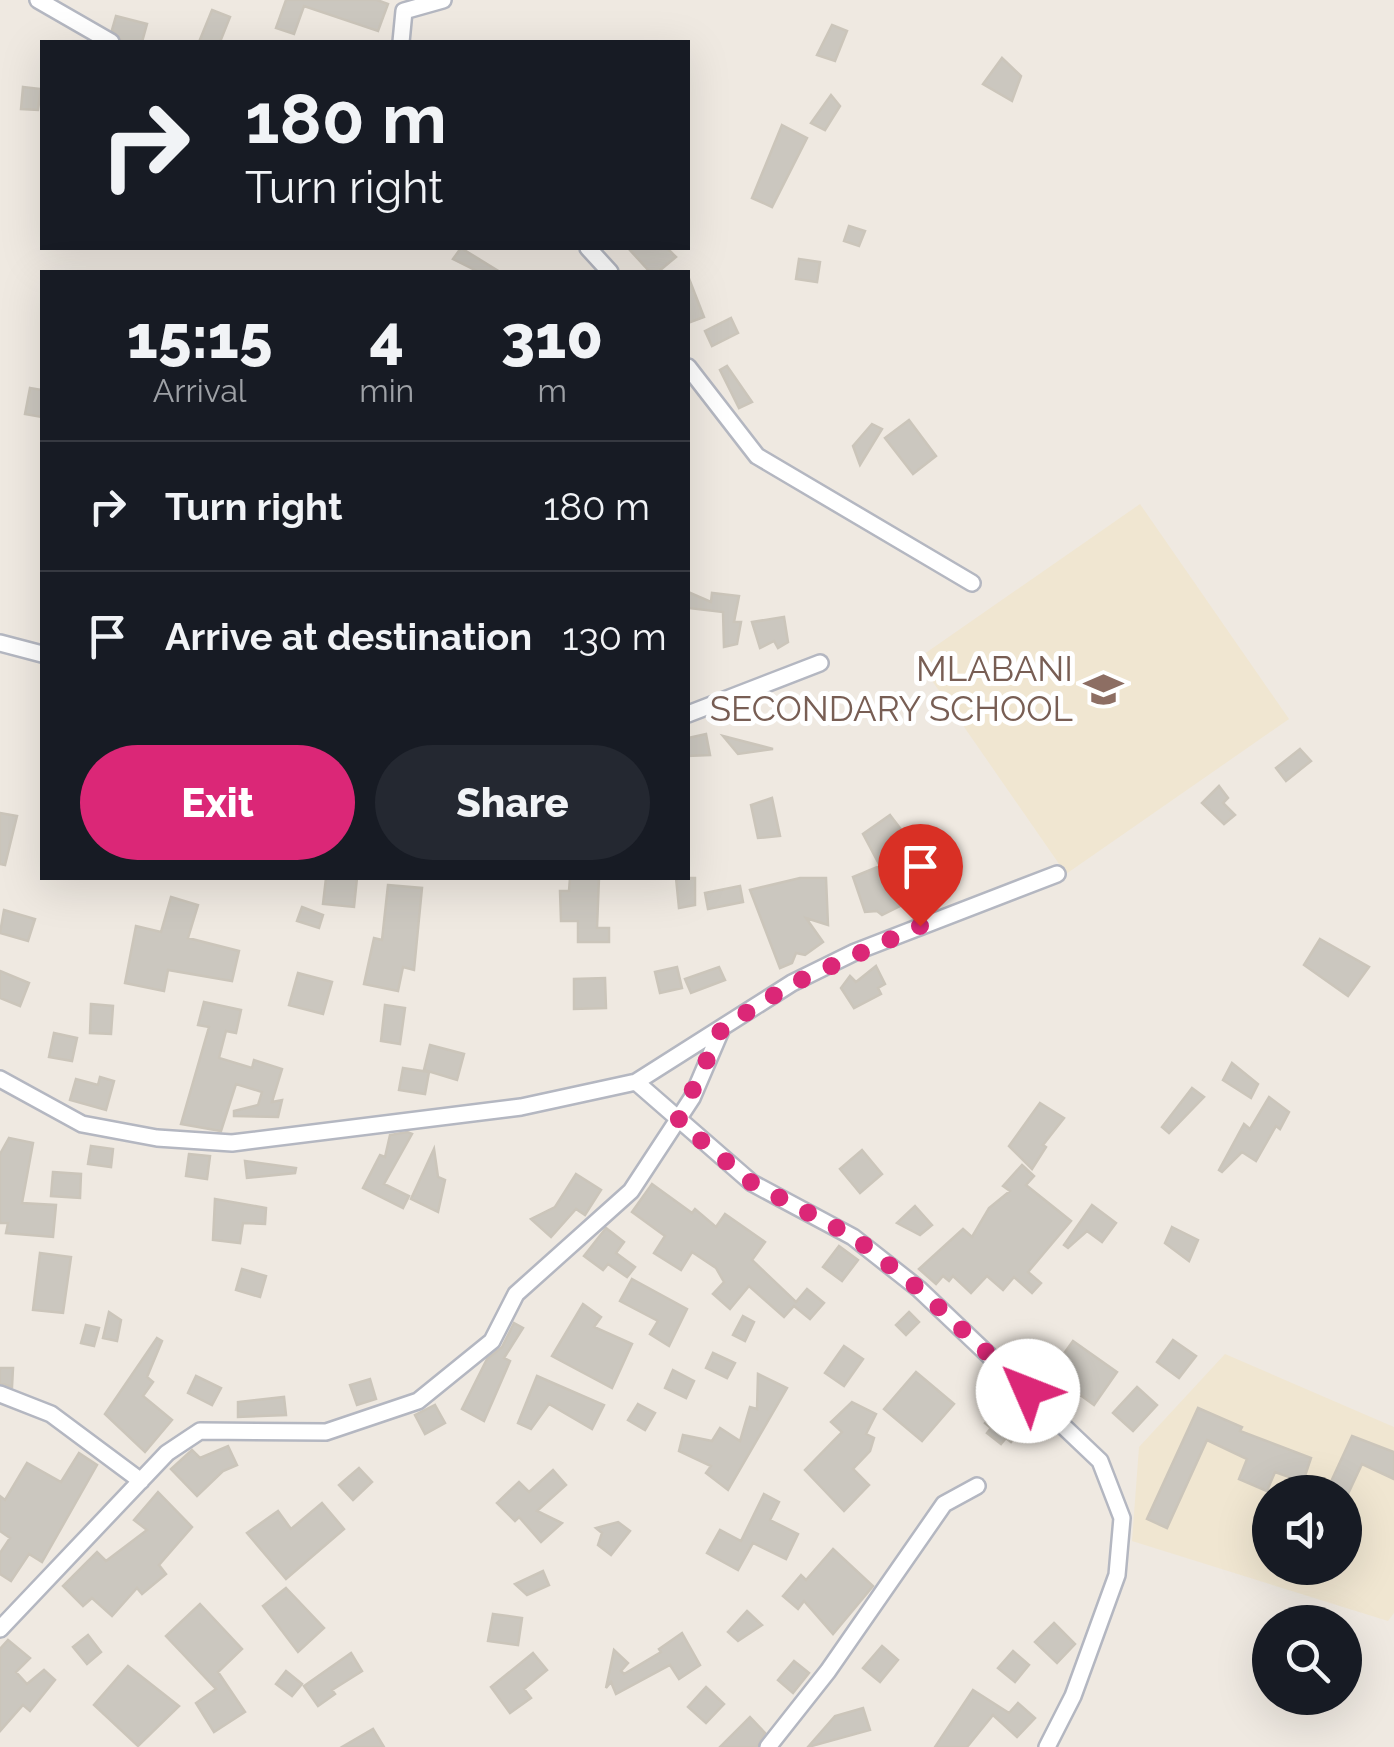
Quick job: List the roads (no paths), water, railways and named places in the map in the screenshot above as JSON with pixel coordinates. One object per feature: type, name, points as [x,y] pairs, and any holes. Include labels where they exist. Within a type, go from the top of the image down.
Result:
[{"type":"street","points":[[38,0],[108,40]]},
{"type":"street","points":[[401,40],[408,5],[442,0]]},
{"type":"street","points":[[590,250],[608,270]]},
{"type":"street","points":[[690,371],[757,456],[972,583]]},
{"type":"street","points":[[0,643],[40,653]]},
{"type":"street","points":[[690,713],[820,664]]},
{"type":"street","points":[[0,1080],[82,1124],[157,1138],[232,1143],[521,1107],[636,1082],[792,984],[855,952],[1057,874]]},
{"type":"street","points":[[0,1630],[167,1453],[200,1431],[326,1432],[418,1401],[492,1341],[516,1294],[631,1192],[678,1121],[722,1028]]},
{"type":"street","points":[[636,1082],[752,1183],[854,1237],[906,1278],[1100,1460],[1122,1518],[1117,1575],[1073,1696],[1047,1747]]},
{"type":"street","points":[[0,1394],[51,1414],[141,1481]]},
{"type":"street","points":[[768,1747],[828,1671],[944,1504],[977,1486]]},
{"type":"place","name":"MLABANI SECONDARY SCHOOL","points":[[1103,689]]}]
